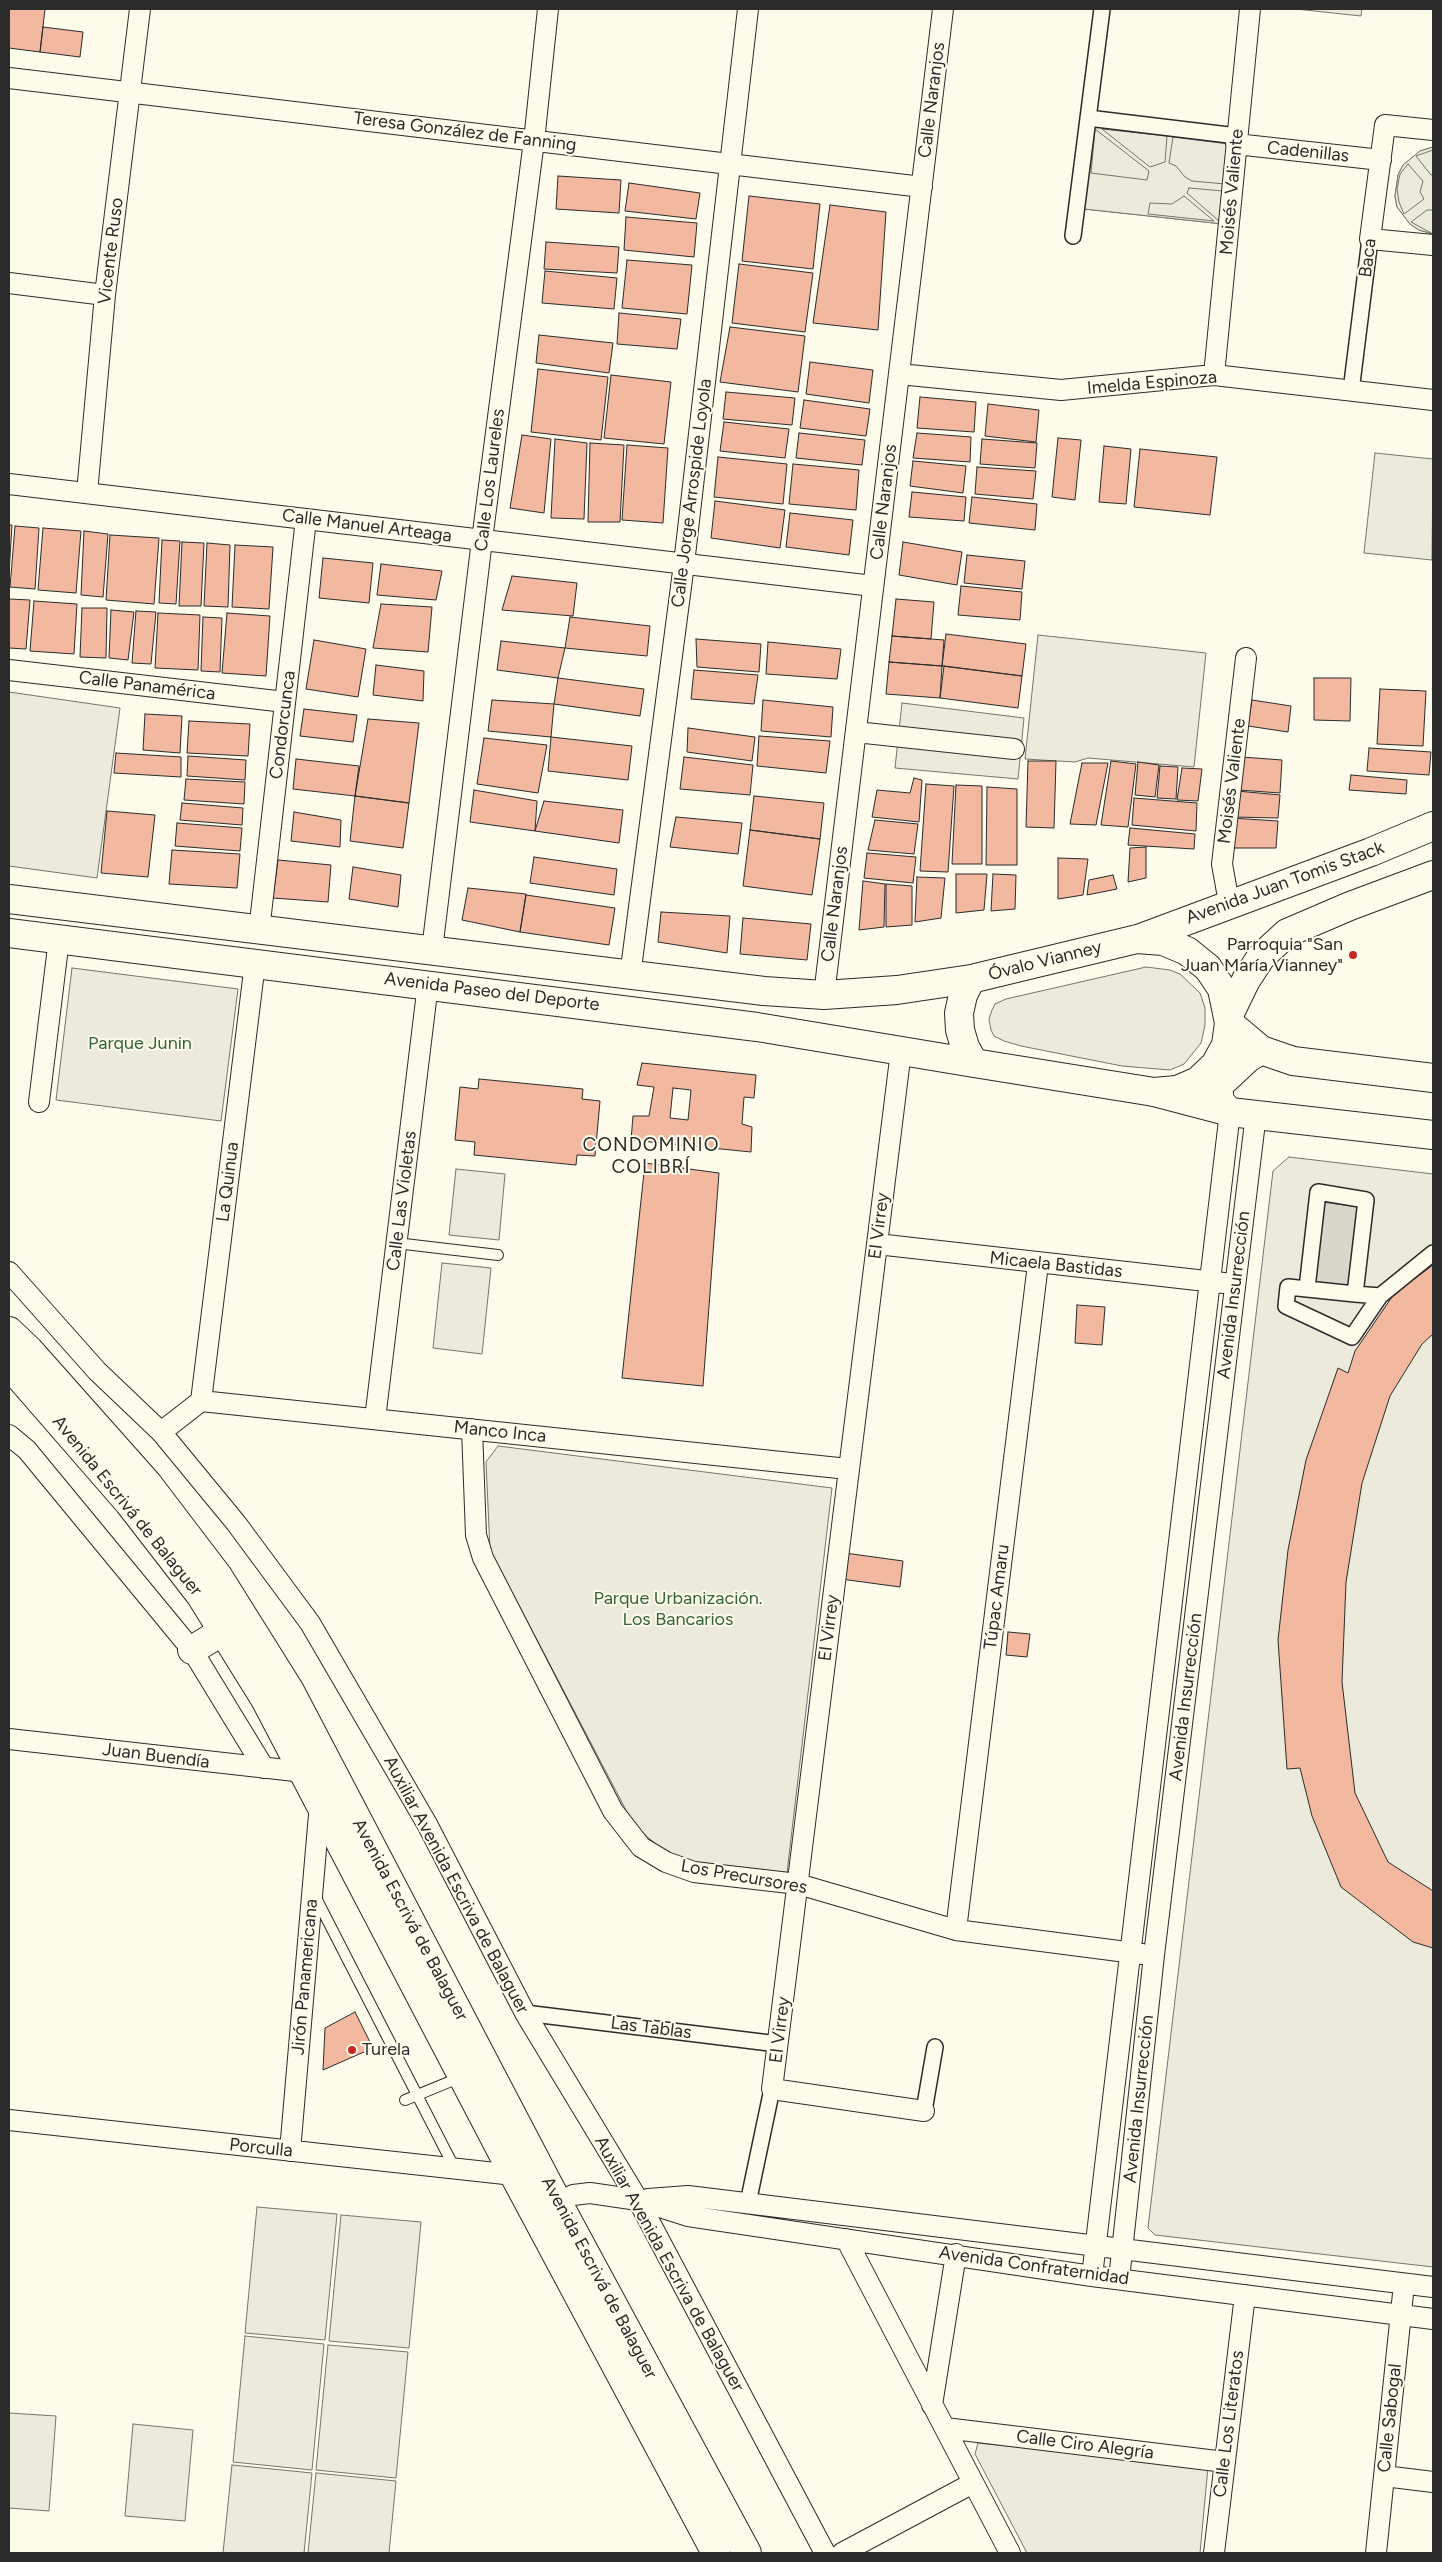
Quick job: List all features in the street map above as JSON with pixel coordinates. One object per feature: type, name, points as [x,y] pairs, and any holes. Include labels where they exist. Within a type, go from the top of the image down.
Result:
[{"type":"main road","name":"Avenida Juan Tomis Stack","points":[[1137,939],[1229,903],[1371,852],[1433,826]]},
{"type":"main road","points":[[1433,875],[1350,906],[1287,933],[1261,957],[1229,1019],[1261,1050],[1293,1061],[1433,1078]]},
{"type":"main road","name":"Avenida Paseo del Deporte","points":[[9,899],[259,931],[432,950],[630,976],[764,991],[824,995],[897,990],[971,979]]},
{"type":"main road","name":"Avenida Paseo del Deporte","points":[[9,933],[757,1026],[974,1063]]},
{"type":"main road","name":"Óvalo Vianney","points":[[1137,939],[1163,941],[1188,951],[1208,968],[1222,989],[1229,1019],[1226,1045],[1209,1070],[1198,1081],[1177,1090],[1154,1092],[974,1063],[965,1047],[960,1030],[959,1013],[963,995],[971,979],[1137,939]]},
{"type":"main road","points":[[1243,1113],[1220,1102],[1218,1086],[1248,1058],[1261,1050]]},
{"type":"main road","points":[[1154,1092],[1243,1113],[1433,1135]]},
{"type":"main road","name":"Avenida Escrivá de Balaguer","points":[[9,1331],[29,1350],[129,1461],[218,1576],[290,1691],[558,2203],[747,2553]]},
{"type":"main road","name":"Avenida Escrivá de Balaguer","points":[[9,1365],[129,1503],[201,1596],[265,1699],[708,2550]]},
{"type":"main road","points":[[192,1650],[222,1631]]},
{"type":"main road","points":[[708,2550],[734,2528]]},
{"type":"street","name":"Vicente Ruso","points":[[87,493],[105,295],[140,9]]},
{"type":"street","name":"Calle Los Laureles","points":[[432,950],[482,540],[534,141],[548,9]]},
{"type":"street","name":"Calle Jorge Arrospide Loyola","points":[[630,976],[684,564],[748,9]]},
{"type":"street","name":"Calle Naranjos","points":[[824,995],[943,9]]},
{"type":"street","points":[[1073,236],[1102,9]]},
{"type":"street","name":"Moisés Valiente","points":[[1214,375],[1250,9]]},
{"type":"street","name":"Teresa González de Fanning","points":[[9,78],[922,188]]},
{"type":"street","points":[[1088,118],[1237,140]]},
{"type":"street","name":"Baca","points":[[1351,390],[1385,125],[1433,130]]},
{"type":"street","name":"Cadenillas","points":[[1237,140],[1381,160]]},
{"type":"street","points":[[1370,239],[1433,245]]},
{"type":"street","points":[[9,283],[105,295]]},
{"type":"street","name":"Imelda Espinoza","points":[[899,374],[1061,390],[1214,375],[1433,400]]},
{"type":"street","name":"Calle Manuel Arteaga","points":[[9,484],[873,586]]},
{"type":"street","name":"Condorcunca","points":[[259,931],[306,519]]},
{"type":"street","name":"Moisés Valiente","points":[[1229,903],[1222,864],[1246,658]]},
{"type":"street","name":"Calle Panamérica","points":[[9,670],[286,702]]},
{"type":"street","points":[[856,732],[1014,749]]},
{"type":"street","points":[[39,1102],[59,939]]},
{"type":"street","name":"La Quinua","points":[[201,1402],[255,963]]},
{"type":"street","name":"Calle Las Violetas","points":[[375,1419],[428,984]]},
{"type":"street","name":"El Virrey","points":[[748,2203],[772,2090],[901,1051]]},
{"type":"street","name":"Avenida Insurrección","points":[[1092,2276],[1129,1953],[1212,1282],[1243,1113]]},
{"type":"street","name":"Avenida Insurrección","points":[[1119,2279],[1154,1955],[1236,1284],[1243,1113]]},
{"type":"street","points":[[1307,1288],[1318,1192],[1366,1200],[1355,1294]]},
{"type":"street","name":"Micaela Bastidas","points":[[877,1244],[1038,1264],[1236,1284]]},
{"type":"street","points":[[1380,1296],[1288,1287],[1286,1306],[1352,1338],[1380,1296],[1433,1252]]},
{"type":"street","name":"Túpac Amaru","points":[[956,1930],[1038,1264]]},
{"type":"street","name":"Auxiliar Avenida Escriva de Balaguer","points":[[9,1272],[97,1371],[161,1432],[236,1522],[310,1623],[427,1824],[524,2013],[638,2200],[825,2553]]},
{"type":"street","points":[[161,1432],[201,1402]]},
{"type":"street","name":"Manco Inca","points":[[201,1402],[848,1468]]},
{"type":"street","name":"Los Precursores","points":[[472,1429],[476,1535],[483,1558],[613,1811],[641,1847],[666,1862],[694,1872],[798,1884],[956,1930],[1154,1955]]},
{"type":"street","points":[[9,1435],[27,1450],[192,1650],[264,1768]]},
{"type":"street","name":"Juan Buendía","points":[[9,1739],[304,1772]]},
{"type":"street","name":"Jirón Panamericana","points":[[290,2151],[320,1803]]},
{"type":"street","name":"Las Tablas","points":[[524,2013],[778,2044]]},
{"type":"street","points":[[772,2090],[924,2111],[935,2047]]},
{"type":"street","name":"Porculla","points":[[9,2120],[514,2175]]},
{"type":"street","name":"Avenida Confraternidad","points":[[558,2203],[573,2195],[590,2193],[638,2200],[688,2216],[956,2254],[1092,2276],[1433,2319]]},
{"type":"street","name":"Avenida Confraternidad","points":[[638,2200],[688,2196],[1433,2287]]},
{"type":"street","points":[[846,2238],[1010,2553]]},
{"type":"street","points":[[932,2405],[956,2254]]},
{"type":"street","name":"Calle Sabogal","points":[[1376,2553],[1404,2284]]},
{"type":"street","name":"Calle Los Literatos","points":[[1214,2553],[1245,2295]]},
{"type":"street","name":"Calle Ciro Alegría","points":[[945,2428],[1225,2462]]},
{"type":"street","points":[[1384,2476],[1433,2482]]},
{"type":"street","points":[[842,2553],[973,2483]]},
{"type":"lane","points":[[396,1243],[498,1255]]},
{"type":"lane","points":[[312,1890],[455,2169]]},
{"type":"lane","points":[[405,2100],[462,2077]]},
{"type":"green space","points":[[1093,126],[1231,140],[1223,224],[1084,209]]},
{"type":"green space","points":[[1433,147],[1433,234],[1419,230],[1410,224],[1397,207],[1395,196],[1398,175],[1403,165],[1420,151]]},
{"type":"green space","points":[[1375,453],[1433,459],[1432,560],[1364,553]]},
{"type":"green space","points":[[1038,635],[1206,653],[1194,767],[1088,758],[1075,762],[1025,759]]},
{"type":"green space","points":[[1146,967],[1170,970],[1180,974],[1200,993],[1205,1008],[1205,1025],[1201,1043],[1184,1064],[1170,1070],[1122,1066],[1021,1046],[994,1036],[991,1030],[989,1019],[992,1010],[995,1004],[1006,999]]},
{"type":"green space","name":"Parque Junin","points":[[72,968],[238,989],[221,1121],[56,1100]]},
{"type":"green space","points":[[1289,1157],[1433,1174],[1433,2267],[1155,2235],[1148,2228],[1273,1171]]},
{"type":"green space","points":[[442,1263],[491,1268],[482,1354],[433,1348]]},
{"type":"green space","name":"Parque Urbanización. Los Bancarios","points":[[498,1446],[832,1488],[787,1873],[696,1862],[665,1852],[643,1833],[627,1812],[490,1550],[486,1462]]},
{"type":"green space","points":[[257,2207],[337,2214],[325,2340],[245,2333]]},
{"type":"green space","points":[[341,2215],[421,2222],[409,2348],[329,2341]]},
{"type":"green space","points":[[245,2336],[324,2344],[312,2470],[233,2462]]},
{"type":"green space","points":[[328,2345],[408,2352],[396,2478],[316,2470]]},
{"type":"green space","points":[[9,2413],[56,2416],[49,2511],[9,2508]]},
{"type":"green space","points":[[133,2424],[193,2430],[185,2521],[125,2516]]},
{"type":"green space","points":[[978,2443],[1208,2467],[1200,2553],[1027,2553],[975,2454]]},
{"type":"green space","points":[[232,2465],[312,2473],[304,2553],[223,2553]]},
{"type":"green space","points":[[316,2473],[396,2481],[389,2553],[308,2553]]},
{"type":"shaded area","points":[[1296,9],[1362,9],[1361,16]]},
{"type":"shaded area","points":[[1093,126],[1231,140],[1223,224],[1084,209]],"holes":[[[1095,129],[1149,171],[1147,180],[1091,173]],[[1102,129],[1167,136],[1165,162],[1150,167]],[[1173,137],[1229,144],[1225,184],[1192,181],[1185,177],[1176,166],[1169,163]],[[1189,188],[1223,191],[1219,221],[1187,193]],[[1184,196],[1214,221],[1148,214],[1150,203],[1172,204]]]},
{"type":"shaded area","points":[[1433,147],[1433,150],[1416,156],[1431,175],[1433,174],[1433,210],[1427,210],[1411,222],[1433,234],[1419,230],[1410,224],[1397,207],[1395,196],[1398,175],[1403,165],[1420,151]],"holes":[[[1408,164],[1423,181],[1420,192],[1424,199],[1404,214],[1399,202],[1397,189],[1400,174]]]},
{"type":"shaded area","points":[[9,692],[120,708],[97,878],[9,866]]},
{"type":"shaded area","points":[[902,703],[1024,718],[1018,779],[895,768]]},
{"type":"shaded area","points":[[456,1169],[505,1174],[499,1240],[449,1235]]},
{"type":"shaded area","points":[[1321,1202],[1360,1207],[1349,1287],[1310,1282]]},
{"type":"building","points":[[9,9],[45,9],[40,52],[9,48]]},
{"type":"building","points":[[43,27],[83,32],[80,57],[40,52]]},
{"type":"building","points":[[558,176],[621,180],[619,213],[556,209]]},
{"type":"building","points":[[629,183],[700,193],[696,219],[625,211]]},
{"type":"building","points":[[749,196],[820,204],[813,269],[742,261]]},
{"type":"building","points":[[830,205],[886,212],[878,330],[813,323]]},
{"type":"building","points":[[626,217],[697,223],[694,257],[624,250]]},
{"type":"building","points":[[546,242],[619,247],[617,273],[544,269]]},
{"type":"building","points":[[627,260],[692,265],[687,314],[622,308]]},
{"type":"building","points":[[739,264],[813,273],[805,332],[732,323]]},
{"type":"building","points":[[545,271],[617,278],[614,309],[542,303]]},
{"type":"building","points":[[619,313],[681,319],[677,349],[617,344]]},
{"type":"building","points":[[730,327],[805,336],[798,392],[720,382]]},
{"type":"building","points":[[539,335],[613,343],[609,373],[536,363]]},
{"type":"building","points":[[810,362],[873,370],[869,403],[806,394]]},
{"type":"building","points":[[538,369],[608,377],[601,440],[531,432]]},
{"type":"building","points":[[611,375],[671,382],[664,444],[604,438]]},
{"type":"building","points":[[726,392],[795,398],[792,425],[723,419]]},
{"type":"building","points":[[920,397],[976,402],[974,432],[917,428]]},
{"type":"building","points":[[804,400],[870,409],[866,436],[800,428]]},
{"type":"building","points":[[988,404],[1039,410],[1036,442],[985,436]]},
{"type":"building","points":[[724,422],[789,429],[785,458],[720,451]]},
{"type":"building","points":[[799,433],[865,440],[862,465],[796,458]]},
{"type":"building","points":[[917,433],[971,437],[970,462],[913,458]]},
{"type":"building","points":[[522,435],[551,439],[544,513],[510,508]]},
{"type":"building","points":[[1058,438],[1081,440],[1075,500],[1052,497]]},
{"type":"building","points":[[555,439],[587,443],[584,519],[551,518]]},
{"type":"building","points":[[982,439],[1037,443],[1035,468],[980,464]]},
{"type":"building","points":[[590,443],[624,445],[620,522],[588,522]]},
{"type":"building","points":[[627,445],[668,448],[663,523],[622,520]]},
{"type":"building","points":[[1104,446],[1131,449],[1126,504],[1099,502]]},
{"type":"building","points":[[1140,449],[1217,457],[1210,515],[1134,507]]},
{"type":"building","points":[[718,457],[787,464],[783,504],[714,497]]},
{"type":"building","points":[[913,461],[966,466],[963,493],[910,486]]},
{"type":"building","points":[[793,464],[859,470],[856,510],[789,504]]},
{"type":"building","points":[[977,467],[1036,471],[1033,499],[975,494]]},
{"type":"building","points":[[912,492],[966,497],[964,521],[909,517]]},
{"type":"building","points":[[972,497],[1037,504],[1035,530],[969,523]]},
{"type":"building","points":[[715,501],[785,510],[780,548],[711,538]]},
{"type":"building","points":[[790,513],[853,520],[849,555],[786,547]]},
{"type":"building","points":[[9,525],[12,525],[9,573]]},
{"type":"building","points":[[15,526],[39,528],[35,589],[10,587]]},
{"type":"building","points":[[43,528],[81,531],[76,593],[38,590]]},
{"type":"building","points":[[84,531],[108,534],[103,597],[81,595]]},
{"type":"building","points":[[110,535],[159,538],[154,604],[106,600]]},
{"type":"building","points":[[162,540],[180,541],[176,604],[159,603]]},
{"type":"building","points":[[182,542],[204,543],[201,606],[179,606]]},
{"type":"building","points":[[903,542],[962,552],[957,585],[899,575]]},
{"type":"building","points":[[207,543],[230,545],[228,607],[204,606]]},
{"type":"building","points":[[235,545],[273,547],[269,609],[232,607]]},
{"type":"building","points":[[967,555],[1025,561],[1022,589],[964,583]]},
{"type":"building","points":[[323,558],[373,563],[369,603],[319,598]]},
{"type":"building","points":[[381,564],[442,571],[436,600],[377,595]]},
{"type":"building","points":[[512,576],[577,583],[573,616],[502,610]]},
{"type":"building","points":[[961,586],[1022,592],[1020,620],[958,615]]},
{"type":"building","points":[[9,599],[30,600],[26,649],[9,648]]},
{"type":"building","points":[[896,599],[934,602],[931,639],[892,636]]},
{"type":"building","points":[[34,601],[77,604],[74,654],[30,651]]},
{"type":"building","points":[[381,604],[432,607],[428,652],[373,648]]},
{"type":"building","points":[[82,608],[107,608],[106,658],[80,657]]},
{"type":"building","points":[[111,610],[134,612],[128,660],[109,658]]},
{"type":"building","points":[[136,611],[156,612],[151,664],[132,663]]},
{"type":"building","points":[[158,613],[200,615],[198,670],[155,668]]},
{"type":"building","points":[[227,613],[270,616],[266,676],[222,673]]},
{"type":"building","points":[[203,617],[222,618],[220,672],[201,671]]},
{"type":"building","points":[[570,617],[650,626],[647,656],[565,648]]},
{"type":"building","points":[[946,634],[1026,644],[1022,676],[942,666]]},
{"type":"building","points":[[892,636],[944,640],[942,666],[889,662]]},
{"type":"building","points":[[696,639],[761,644],[759,672],[697,667]]},
{"type":"building","points":[[314,640],[366,649],[358,697],[306,689]]},
{"type":"building","points":[[501,641],[565,648],[558,678],[497,670]]},
{"type":"building","points":[[768,642],[841,649],[837,679],[766,674]]},
{"type":"building","points":[[889,662],[942,666],[940,698],[886,694]]},
{"type":"building","points":[[376,665],[424,671],[423,701],[373,695]]},
{"type":"building","points":[[944,666],[1022,676],[1018,708],[940,698]]},
{"type":"building","points":[[694,670],[758,675],[754,704],[691,699]]},
{"type":"building","points":[[558,678],[644,689],[640,716],[554,704]]},
{"type":"building","points":[[1314,678],[1351,678],[1350,721],[1314,720]]},
{"type":"building","points":[[1380,689],[1426,691],[1423,746],[1377,744]]},
{"type":"building","points":[[492,700],[554,704],[551,737],[488,731]]},
{"type":"building","points":[[763,700],[833,707],[831,737],[761,731]]},
{"type":"building","points":[[1252,700],[1291,706],[1288,732],[1248,726]]},
{"type":"building","points":[[304,709],[357,715],[353,742],[300,736]]},
{"type":"building","points":[[145,714],[182,716],[180,753],[143,750]]},
{"type":"building","points":[[368,719],[419,723],[409,803],[355,796]]},
{"type":"building","points":[[189,721],[250,724],[248,756],[187,753]]},
{"type":"building","points":[[688,728],[755,737],[752,761],[687,752]]},
{"type":"building","points":[[759,736],[830,741],[826,773],[757,766]]},
{"type":"building","points":[[551,737],[632,746],[628,780],[548,771]]},
{"type":"building","points":[[484,738],[547,745],[538,793],[477,784]]},
{"type":"building","points":[[1369,748],[1431,752],[1429,775],[1367,771]]},
{"type":"building","points":[[116,753],[181,757],[181,777],[114,773]]},
{"type":"building","points":[[188,756],[246,760],[245,780],[187,776]]},
{"type":"building","points":[[684,757],[753,765],[750,795],[680,789]]},
{"type":"building","points":[[1242,757],[1282,760],[1280,793],[1239,790]]},
{"type":"building","points":[[296,759],[359,766],[355,796],[293,789]]},
{"type":"building","points":[[1028,761],[1056,761],[1054,828],[1026,827]]},
{"type":"building","points":[[1111,761],[1136,764],[1128,827],[1101,825]]},
{"type":"building","points":[[1138,762],[1159,765],[1155,797],[1135,795]]},
{"type":"building","points":[[1082,763],[1108,763],[1096,825],[1070,824]]},
{"type":"building","points":[[1160,766],[1178,767],[1176,799],[1157,798]]},
{"type":"building","points":[[1182,768],[1202,769],[1198,801],[1177,800]]},
{"type":"building","points":[[1351,775],[1407,780],[1406,794],[1349,790]]},
{"type":"building","points":[[914,778],[922,780],[919,822],[872,817],[877,790],[910,793]]},
{"type":"building","points":[[186,779],[245,782],[244,804],[184,800]]},
{"type":"building","points":[[926,784],[954,786],[948,872],[920,871]]},
{"type":"building","points":[[956,785],[982,786],[982,864],[952,864]]},
{"type":"building","points":[[987,787],[1017,789],[1017,865],[986,865]]},
{"type":"building","points":[[474,790],[537,801],[535,831],[470,822]]},
{"type":"building","points":[[1237,791],[1280,795],[1278,818],[1233,817]]},
{"type":"building","points":[[355,796],[409,803],[403,848],[350,841]]},
{"type":"building","points":[[754,796],[824,803],[820,839],[750,830]]},
{"type":"building","points":[[1134,798],[1197,803],[1196,831],[1132,825]]},
{"type":"building","points":[[544,801],[623,810],[619,843],[535,831]]},
{"type":"building","points":[[182,803],[243,808],[242,825],[180,820]]},
{"type":"building","points":[[107,811],[155,815],[148,877],[101,873]]},
{"type":"building","points":[[294,812],[341,820],[340,847],[291,841]]},
{"type":"building","points":[[676,817],[742,823],[738,854],[670,847]]},
{"type":"building","points":[[1231,818],[1278,821],[1276,848],[1228,848]]},
{"type":"building","points":[[875,820],[918,824],[914,854],[868,850]]},
{"type":"building","points":[[177,823],[242,828],[240,851],[175,846]]},
{"type":"building","points":[[1130,828],[1195,834],[1194,849],[1128,845]]},
{"type":"building","points":[[750,830],[820,839],[812,895],[743,886]]},
{"type":"building","points":[[1146,847],[1146,878],[1128,882],[1130,848]]},
{"type":"building","points":[[172,850],[240,854],[237,888],[169,884]]},
{"type":"building","points":[[867,853],[916,857],[913,883],[864,878]]},
{"type":"building","points":[[534,857],[617,869],[614,895],[530,883]]},
{"type":"building","points":[[1058,858],[1088,859],[1083,895],[1058,899]]},
{"type":"building","points":[[278,860],[331,865],[328,902],[273,898]]},
{"type":"building","points":[[353,867],[401,875],[398,907],[349,899]]},
{"type":"building","points":[[956,874],[987,874],[984,910],[956,913]]},
{"type":"building","points":[[993,874],[1016,875],[1015,909],[991,911]]},
{"type":"building","points":[[1113,875],[1117,889],[1087,895],[1089,880]]},
{"type":"building","points":[[917,877],[945,878],[941,918],[915,922]]},
{"type":"building","points":[[863,881],[885,884],[884,927],[859,930]]},
{"type":"building","points":[[886,884],[912,886],[912,925],[886,927]]},
{"type":"building","points":[[468,888],[526,894],[520,932],[462,920]]},
{"type":"building","points":[[526,895],[615,908],[609,945],[520,932]]},
{"type":"building","points":[[661,912],[730,916],[727,953],[658,942]]},
{"type":"building","points":[[743,918],[811,924],[807,960],[740,954]]},
{"type":"building","points":[[642,1063],[756,1075],[754,1098],[744,1097],[742,1124],[752,1127],[751,1152],[631,1140],[633,1116],[649,1116],[654,1087],[637,1085]],"holes":[[[673,1088],[691,1090],[688,1120],[670,1118]]]},
{"type":"building","points":[[479,1079],[583,1089],[582,1099],[600,1101],[595,1156],[577,1155],[576,1165],[474,1155],[475,1142],[455,1140],[460,1087],[478,1089]]},
{"type":"building","points":[[645,1163],[719,1173],[703,1386],[622,1378]]},
{"type":"building","points":[[1433,1265],[1433,1334],[1422,1344],[1390,1396],[1362,1483],[1346,1582],[1342,1682],[1355,1793],[1388,1862],[1433,1891],[1433,1948],[1413,1942],[1341,1887],[1312,1816],[1300,1768],[1287,1769],[1278,1640],[1288,1550],[1306,1460],[1338,1368],[1348,1373],[1355,1351],[1394,1294]]},
{"type":"building","points":[[1077,1305],[1105,1307],[1102,1345],[1075,1343]]},
{"type":"building","points":[[845,1553],[903,1561],[900,1587],[841,1579]]},
{"type":"building","points":[[1008,1632],[1030,1634],[1027,1657],[1006,1655]]},
{"type":"building","points":[[355,2012],[373,2048],[323,2070],[325,2028]]},
{"type":"place","name":"Parroquia \"San Juan María Vianney\"","points":[[1353,955]]},
{"type":"place","name":"Turela","points":[[352,2050]]},
{"type":"district","name":"CONDOMINIO COLIBRÍ","points":[[651,1156]]}]
